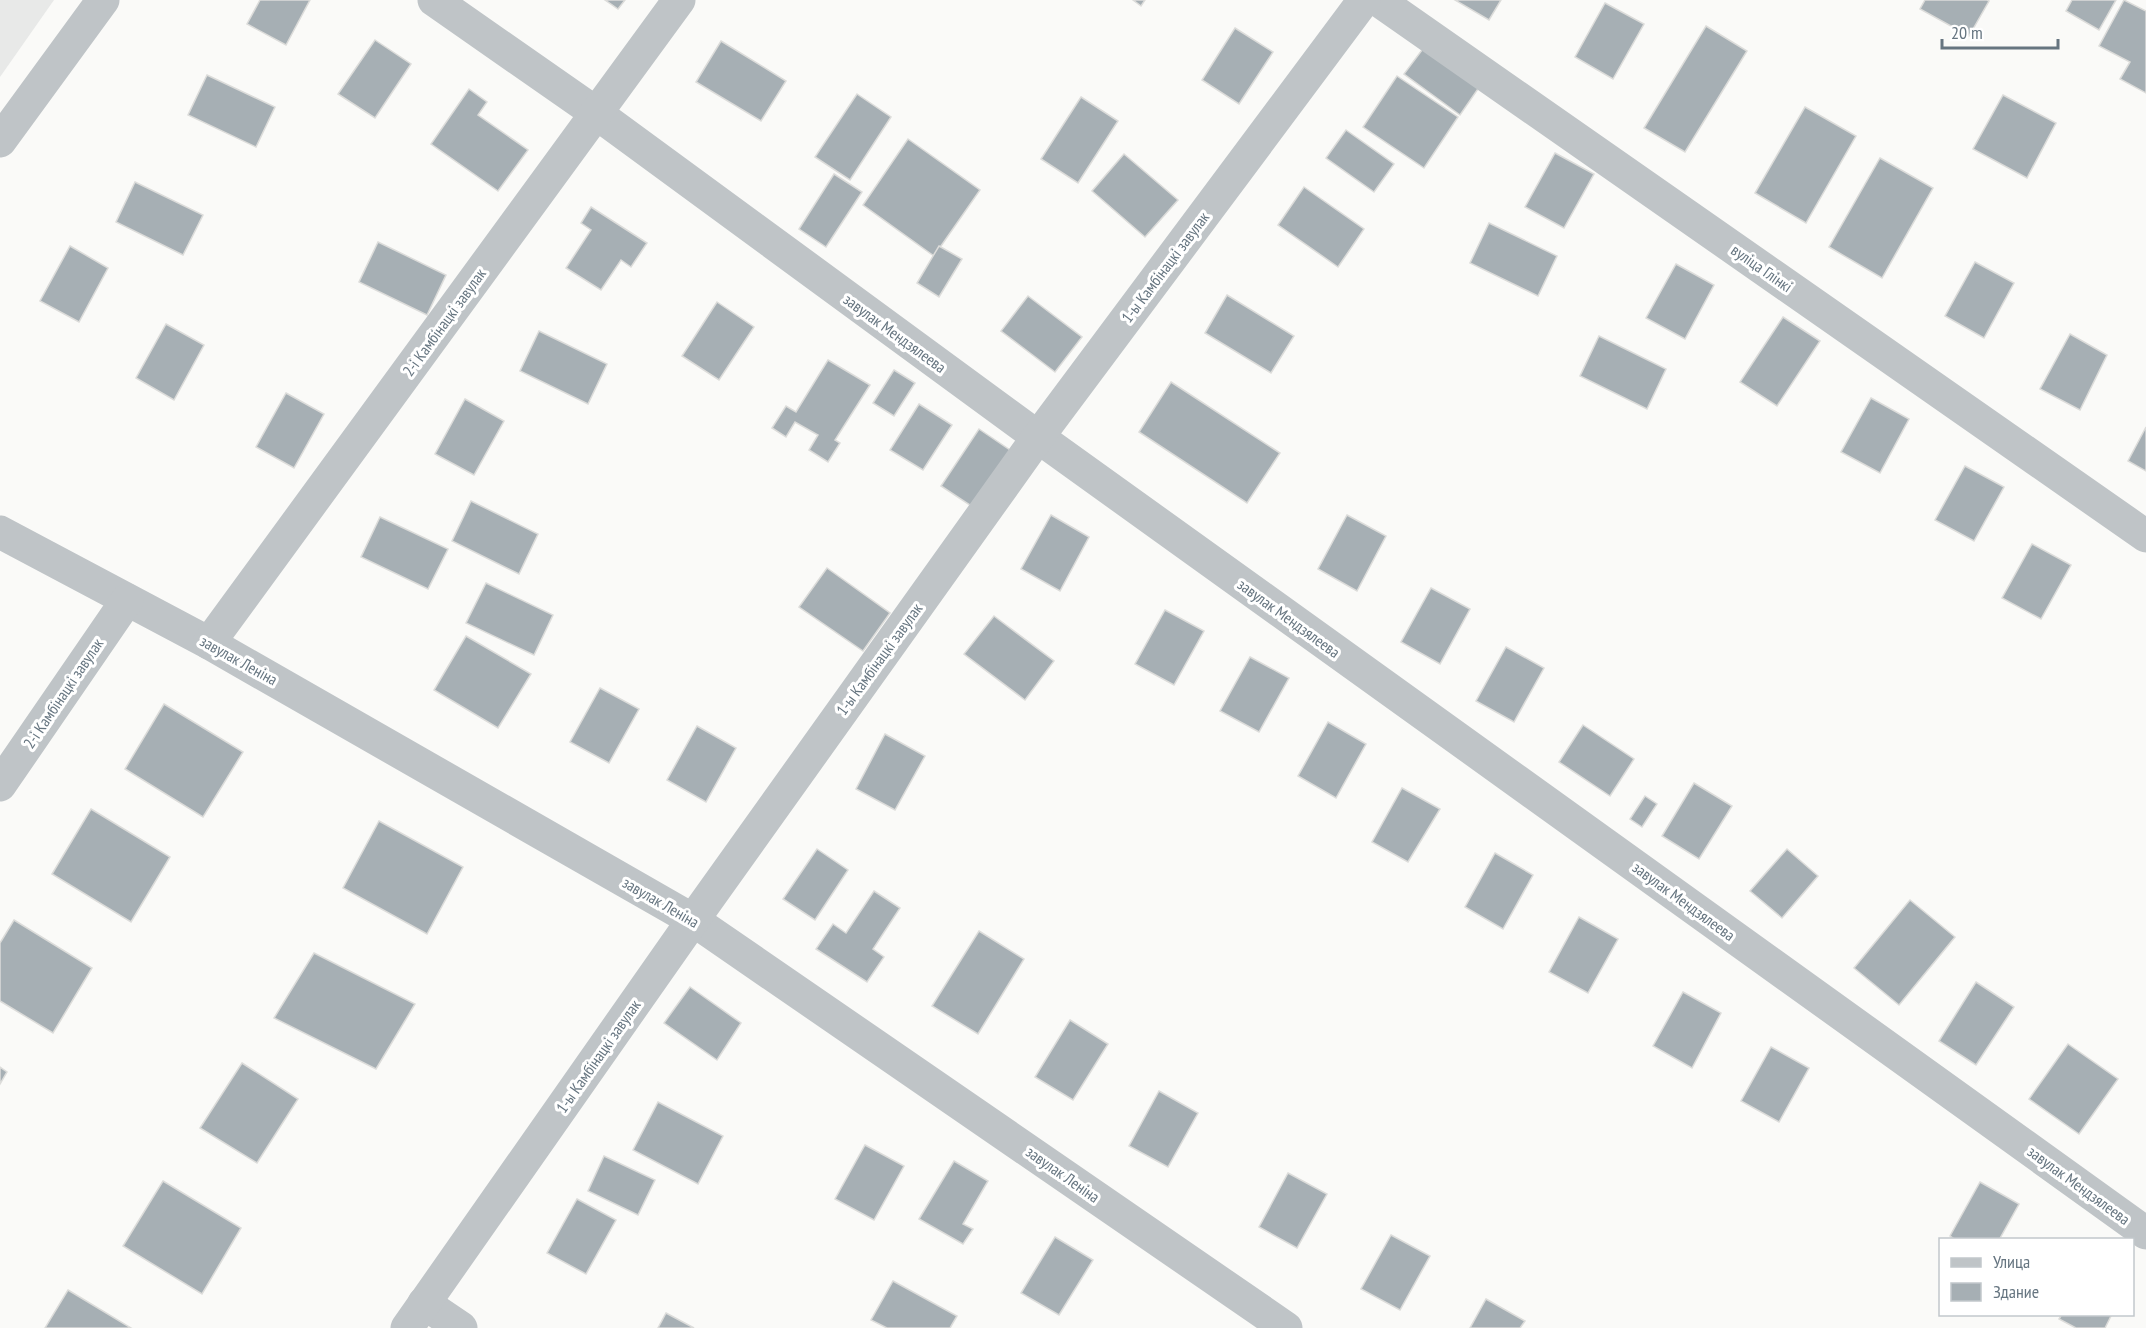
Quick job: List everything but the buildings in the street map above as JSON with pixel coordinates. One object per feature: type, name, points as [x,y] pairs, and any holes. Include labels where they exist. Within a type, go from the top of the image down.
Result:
[{"type":"street","points":[[0,141],[103,0]]},
{"type":"street","name":"завулак Мендзялеева","points":[[434,0],[596,113],[1038,438],[2146,1233]]},
{"type":"street","name":"2-і Камбінацкі завулак","points":[[209,643],[679,0]]},
{"type":"street","name":"1-ы Камбінацкі завулак","points":[[416,1316],[693,920],[1038,438],[1364,0]]},
{"type":"street","name":"вуліца Глінкі","points":[[1378,0],[2146,536]]},
{"type":"street","name":"завулак Леніна","points":[[0,532],[209,643],[693,920],[1286,1328]]},
{"type":"street","name":"2-і Камбінацкі завулак","points":[[0,785],[127,600]]},
{"type":"street","points":[[416,1316],[460,1328]]},
{"type":"shaded area","points":[[0,0],[54,0],[0,77]]}]
